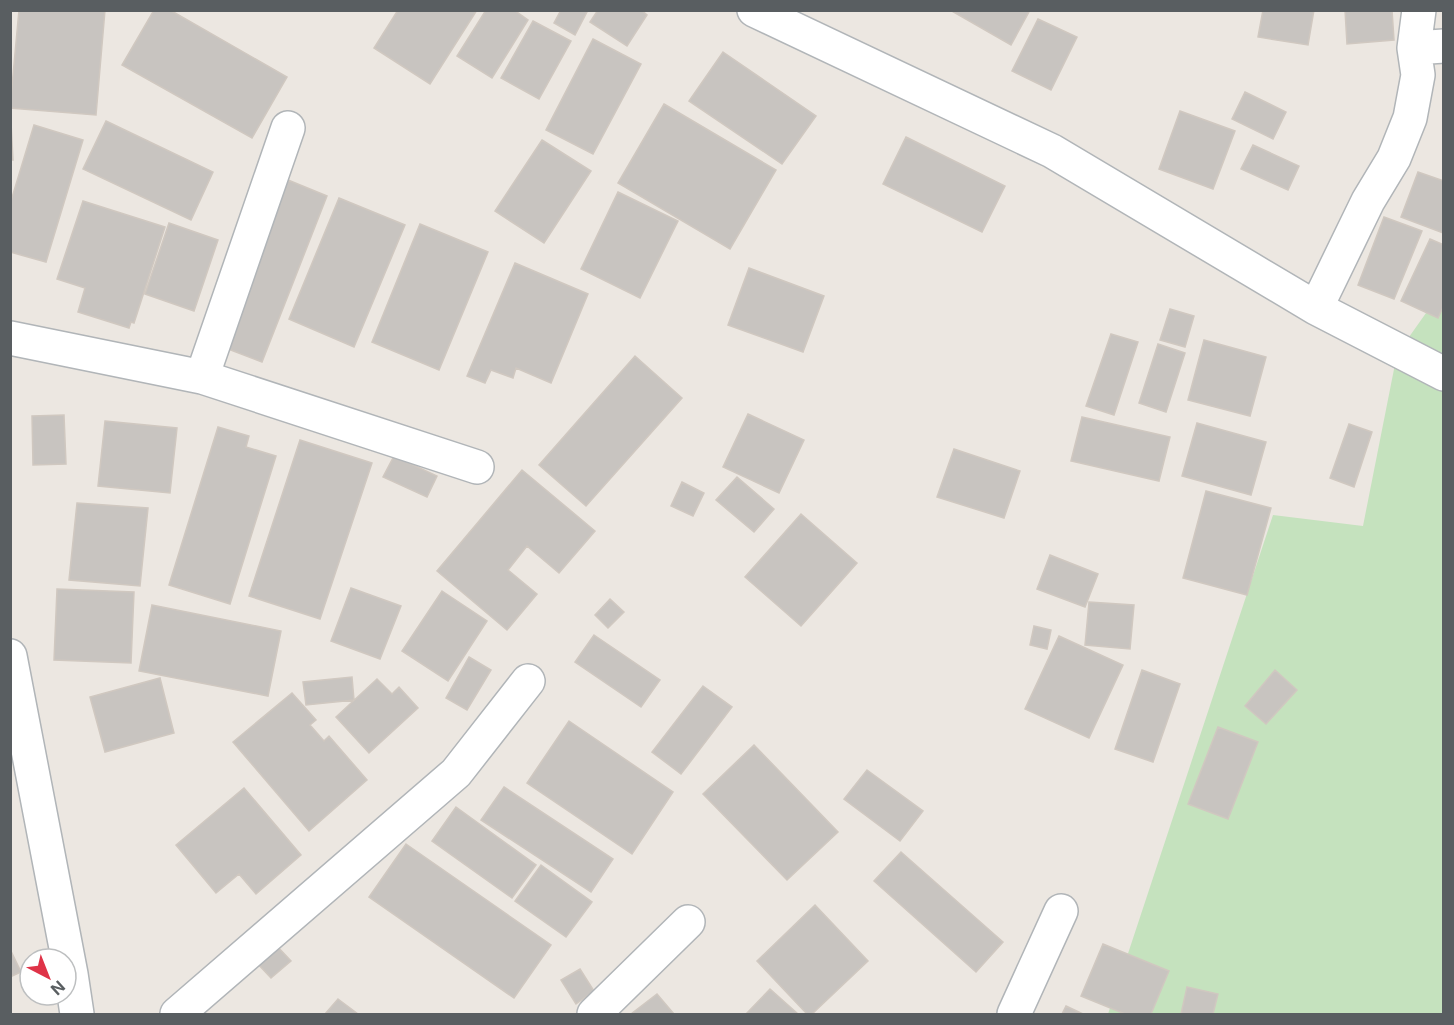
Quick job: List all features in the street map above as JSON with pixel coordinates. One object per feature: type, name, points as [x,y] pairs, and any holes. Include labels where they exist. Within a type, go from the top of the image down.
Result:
[{"type":"street","points":[[754,10],[1052,151],[1316,308],[1443,374]]},
{"type":"street","points":[[1316,308],[1368,201],[1394,158],[1410,118],[1418,75],[1429,47],[1419,10]]},
{"type":"street","points":[[202,377],[288,128]]},
{"type":"street","points":[[10,338],[202,377],[477,467]]},
{"type":"street","points":[[10,656],[16,717],[71,974],[77,1014]]},
{"type":"street","points":[[177,1014],[456,773],[528,681]]},
{"type":"street","points":[[1014,1014],[1061,911]]},
{"type":"street","points":[[594,1014],[688,922]]},
{"type":"green space","points":[[1443,289],[1443,1014],[1108,1014],[1273,515],[1363,526],[1397,354]]},
{"type":"building","points":[[19,10],[105,10],[96,115],[10,108]]},
{"type":"building","points":[[154,10],[170,10],[287,77],[252,138],[122,65]]},
{"type":"building","points":[[398,10],[477,10],[430,84],[374,48]]},
{"type":"building","points":[[486,10],[514,10],[528,20],[492,78],[457,56]]},
{"type":"building","points":[[561,10],[588,10],[575,35],[554,23]]},
{"type":"building","points":[[598,10],[641,10],[647,15],[627,46],[590,22]]},
{"type":"building","points":[[950,10],[1030,10],[1011,45]]},
{"type":"building","points":[[1263,10],[1314,10],[1308,45],[1258,37]]},
{"type":"building","points":[[1345,10],[1392,10],[1394,40],[1347,44]]},
{"type":"building","points":[[1038,19],[1077,37],[1051,90],[1012,71]]},
{"type":"building","points":[[533,21],[571,41],[539,99],[501,78]]},
{"type":"building","points":[[593,39],[641,64],[593,154],[546,130]]},
{"type":"building","points":[[723,52],[816,116],[782,164],[689,101]]},
{"type":"building","points":[[1245,92],[1286,112],[1273,139],[1232,119]]},
{"type":"building","points":[[664,104],[776,170],[730,249],[618,183]]},
{"type":"building","points":[[1180,111],[1235,131],[1213,189],[1159,169]]},
{"type":"building","points":[[106,121],[213,172],[191,220],[83,169]]},
{"type":"building","points":[[11,123],[13,160],[10,160]]},
{"type":"building","points":[[34,125],[83,140],[46,262],[10,252],[10,204]]},
{"type":"building","points":[[906,137],[1005,186],[982,232],[883,184]]},
{"type":"building","points":[[542,140],[591,171],[544,243],[495,211]]},
{"type":"building","points":[[1253,145],[1299,166],[1288,190],[1241,169]]},
{"type":"building","points":[[1418,172],[1444,181],[1443,233],[1401,217]]},
{"type":"building","points":[[288,180],[327,196],[262,362],[223,347]]},
{"type":"building","points":[[618,192],[678,221],[640,298],[581,269]]},
{"type":"building","points":[[339,198],[405,225],[354,347],[289,319]]},
{"type":"building","points":[[83,201],[165,227],[134,323],[131,322],[129,328],[78,312],[85,288],[57,279]]},
{"type":"building","points":[[1384,217],[1422,231],[1394,299],[1358,285]]},
{"type":"building","points":[[169,223],[218,240],[194,311],[145,294]]},
{"type":"building","points":[[420,224],[488,252],[439,370],[372,342]]},
{"type":"building","points":[[1430,239],[1444,245],[1444,305],[1438,318],[1401,301]]},
{"type":"building","points":[[515,263],[588,294],[551,383],[516,368],[513,378],[491,370],[485,383],[467,376]]},
{"type":"building","points":[[749,268],[824,296],[803,352],[728,325]]},
{"type":"building","points":[[1170,309],[1194,316],[1185,347],[1160,340]]},
{"type":"building","points":[[1111,334],[1138,342],[1114,415],[1086,406]]},
{"type":"building","points":[[1204,340],[1266,357],[1250,416],[1188,400]]},
{"type":"building","points":[[1158,344],[1185,353],[1166,412],[1139,403]]},
{"type":"building","points":[[635,356],[682,398],[586,506],[539,465]]},
{"type":"building","points":[[748,414],[804,440],[779,493],[723,467]]},
{"type":"building","points":[[64,415],[66,464],[33,465],[32,416]]},
{"type":"building","points":[[1082,417],[1170,437],[1159,481],[1071,461]]},
{"type":"building","points":[[105,421],[177,428],[170,493],[98,486]]},
{"type":"building","points":[[1197,423],[1266,442],[1251,495],[1182,476]]},
{"type":"building","points":[[1349,424],[1372,432],[1354,487],[1330,478]]},
{"type":"building","points":[[218,427],[249,436],[246,447],[276,456],[230,604],[169,585]]},
{"type":"building","points":[[300,440],[372,463],[320,619],[249,596]]},
{"type":"building","points":[[954,449],[1020,471],[1004,518],[937,497]]},
{"type":"building","points":[[394,456],[437,476],[427,497],[383,477]]},
{"type":"building","points":[[522,470],[595,531],[559,573],[527,546],[508,570],[537,594],[507,630],[437,571]]},
{"type":"building","points":[[737,477],[774,509],[754,532],[716,500]]},
{"type":"building","points":[[682,482],[704,493],[693,516],[671,506]]},
{"type":"building","points":[[1206,491],[1271,508],[1247,595],[1183,578]]},
{"type":"building","points":[[77,503],[148,508],[140,586],[69,580]]},
{"type":"building","points":[[801,514],[857,563],[801,626],[745,577]]},
{"type":"building","points":[[1050,555],[1098,574],[1085,607],[1037,589]]},
{"type":"building","points":[[351,588],[401,606],[380,659],[331,641]]},
{"type":"building","points":[[57,589],[134,592],[131,663],[54,660]]},
{"type":"building","points":[[442,591],[487,621],[448,681],[402,651]]},
{"type":"building","points":[[610,599],[624,612],[608,628],[595,615]]},
{"type":"building","points":[[1089,602],[1134,605],[1130,649],[1085,645]]},
{"type":"building","points":[[152,605],[281,631],[268,696],[139,671]]},
{"type":"building","points":[[1034,626],[1051,630],[1047,649],[1030,645]]},
{"type":"building","points":[[594,635],[660,680],[641,707],[575,662]]},
{"type":"building","points":[[1059,636],[1123,665],[1089,738],[1025,709]]},
{"type":"building","points":[[469,657],[491,670],[467,710],[446,698]]},
{"type":"building","points":[[1142,670],[1180,684],[1153,762],[1115,749]]},
{"type":"building","points":[[1275,670],[1297,690],[1266,724],[1245,706]]},
{"type":"building","points":[[352,677],[354,700],[306,705],[303,682]]},
{"type":"building","points":[[160,678],[174,733],[105,752],[90,697]]},
{"type":"building","points":[[377,679],[392,694],[399,687],[418,708],[369,753],[336,717]]},
{"type":"building","points":[[703,686],[732,707],[681,774],[652,752]]},
{"type":"building","points":[[292,693],[316,720],[310,725],[324,741],[329,736],[367,780],[309,831],[233,742]]},
{"type":"building","points":[[569,721],[673,792],[632,854],[527,783]]},
{"type":"building","points":[[1218,727],[1258,742],[1228,819],[1188,804]]},
{"type":"building","points":[[754,745],[838,832],[787,880],[703,794]]},
{"type":"building","points":[[867,770],[923,811],[900,841],[844,799]]},
{"type":"building","points":[[504,787],[613,859],[591,892],[481,820]]},
{"type":"building","points":[[244,788],[301,855],[256,894],[239,874],[216,893],[176,845]]},
{"type":"building","points":[[456,807],[536,865],[512,898],[432,841]]},
{"type":"building","points":[[406,844],[551,945],[514,998],[369,897]]},
{"type":"building","points":[[901,852],[1003,942],[976,972],[874,881]]},
{"type":"building","points":[[541,865],[592,902],[566,937],[515,901]]},
{"type":"building","points":[[815,905],[868,961],[812,1014],[807,1014],[757,961]]},
{"type":"building","points":[[275,944],[291,961],[271,978],[256,962]]},
{"type":"building","points":[[1103,944],[1169,971],[1151,1014],[1125,1014],[1081,996]]},
{"type":"building","points":[[10,949],[18,966],[18,973],[10,977]]},
{"type":"building","points":[[580,969],[594,991],[576,1004],[561,980]]},
{"type":"building","points":[[1187,987],[1218,994],[1213,1014],[1181,1014]]},
{"type":"building","points":[[770,989],[798,1014],[746,1014]]},
{"type":"building","points":[[657,994],[674,1014],[631,1014]]},
{"type":"building","points":[[338,999],[358,1014],[325,1014]]},
{"type":"building","points":[[1066,1006],[1083,1014],[1062,1014]]}]
